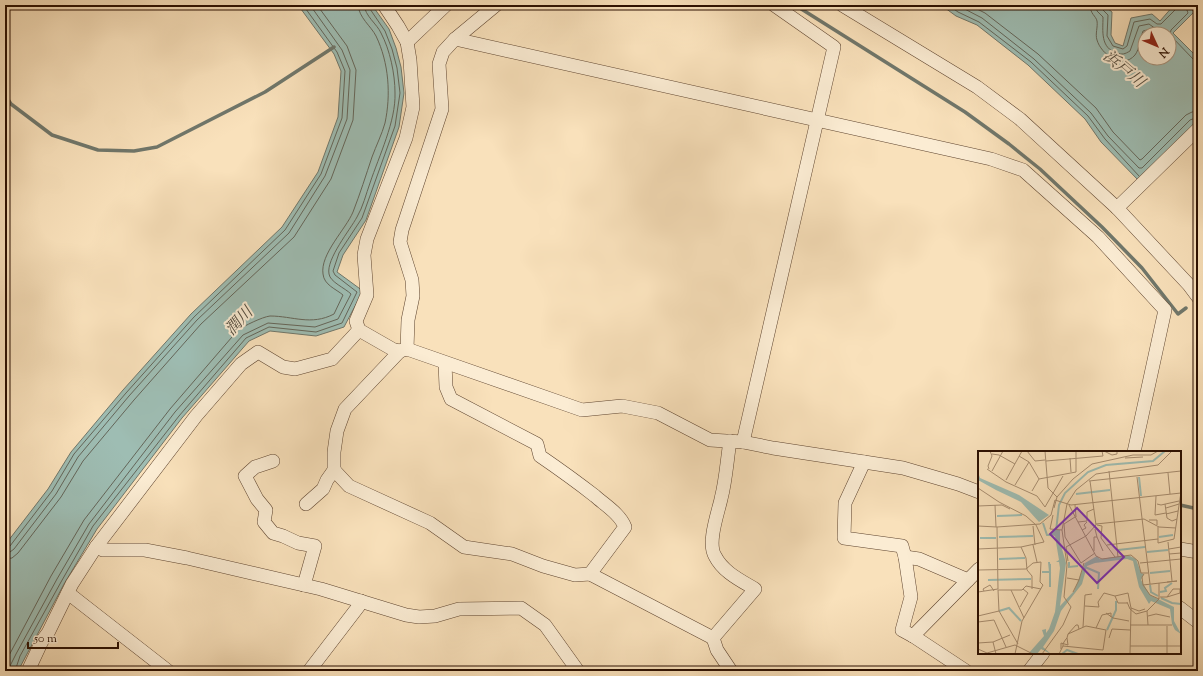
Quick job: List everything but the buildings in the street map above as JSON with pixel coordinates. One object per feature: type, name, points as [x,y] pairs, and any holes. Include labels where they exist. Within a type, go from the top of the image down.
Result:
[{"type":"street","points":[[384,5],[398,26],[406,42],[410,60],[413,107],[406,138],[367,239],[364,254],[367,295],[356,321],[363,332],[400,350],[445,363],[582,410],[622,406],[658,413],[710,440],[743,442],[903,468],[958,484],[978,492]]},
{"type":"street","points":[[406,42],[446,5]]},
{"type":"street","points":[[306,504],[323,489],[334,470],[334,452],[337,431],[345,410],[400,350],[408,320],[413,291],[412,280],[400,242],[402,230],[442,109],[439,64],[443,52],[455,39],[496,5]]},
{"type":"street","points":[[743,442],[834,47],[774,5]]},
{"type":"street","points":[[842,5],[977,87],[1020,119],[1117,208],[1189,285],[1198,298]]},
{"type":"street","points":[[455,39],[990,159],[1023,170],[1098,237],[1165,310],[1134,451]]},
{"type":"street","points":[[1117,208],[1198,129]]},
{"type":"street","points":[[28,671],[72,584],[96,547],[196,416],[241,364],[258,352],[283,367],[295,369],[332,359],[363,332]]},
{"type":"street","points":[[445,363],[446,388],[452,399],[537,444],[540,456],[578,482],[623,521],[625,527],[590,574]]},
{"type":"street","points":[[713,638],[755,589],[730,574],[722,567],[714,555],[713,542],[715,520],[722,499],[730,441]]},
{"type":"street","points":[[273,461],[255,467],[245,476],[257,499],[266,510],[264,522],[273,533],[298,543],[315,546],[304,585]]},
{"type":"street","points":[[864,462],[845,504],[844,538],[902,546],[911,597],[902,630],[966,671]]},
{"type":"street","points":[[334,470],[349,486],[430,523],[464,547],[512,554],[543,566],[575,575],[590,574],[713,638],[717,650],[731,671]]},
{"type":"street","points":[[96,547],[103,550],[145,550],[187,558],[216,566],[304,585],[406,615],[419,617],[435,616],[459,609],[521,608],[544,625],[578,671]]},
{"type":"street","points":[[1181,549],[1198,552]]},
{"type":"street","points":[[905,557],[919,559],[968,580]]},
{"type":"street","points":[[913,636],[978,570]]},
{"type":"street","points":[[68,593],[168,671]]},
{"type":"street","points":[[309,671],[361,601]]},
{"type":"street","points":[[1181,609],[1198,622]]},
{"type":"street","points":[[1029,671],[1042,654]]},
{"type":"water","name":"潤川","points":[[298,5],[372,5],[389,29],[401,67],[404,93],[399,127],[366,220],[343,255],[337,272],[363,291],[344,327],[316,336],[270,331],[249,341],[182,418],[97,529],[64,584],[18,671],[5,671],[5,545],[48,489],[71,452],[123,390],[191,314],[282,227],[318,172],[338,117],[341,71],[334,54]]},
{"type":"water","name":"浜戸川","points":[[941,5],[1103,5],[1112,12],[1111,35],[1115,43],[1123,46],[1131,18],[1152,14],[1160,21],[1174,5],[1188,5],[1194,12],[1177,29],[1177,26],[1137,26],[1137,66],[1177,66],[1177,37],[1198,58],[1198,125],[1140,182],[1101,142],[1085,119],[1028,65],[977,25],[956,16]]},
{"type":"waterway","points":[[795,5],[965,112],[1009,144],[1040,169],[1102,227],[1142,268],[1178,314],[1186,308]]},
{"type":"waterway","points":[[5,95],[11,104],[52,135],[98,150],[134,151],[157,147],[265,92],[334,47]]},
{"type":"waterway","points":[[1181,505],[1198,509]]}]
